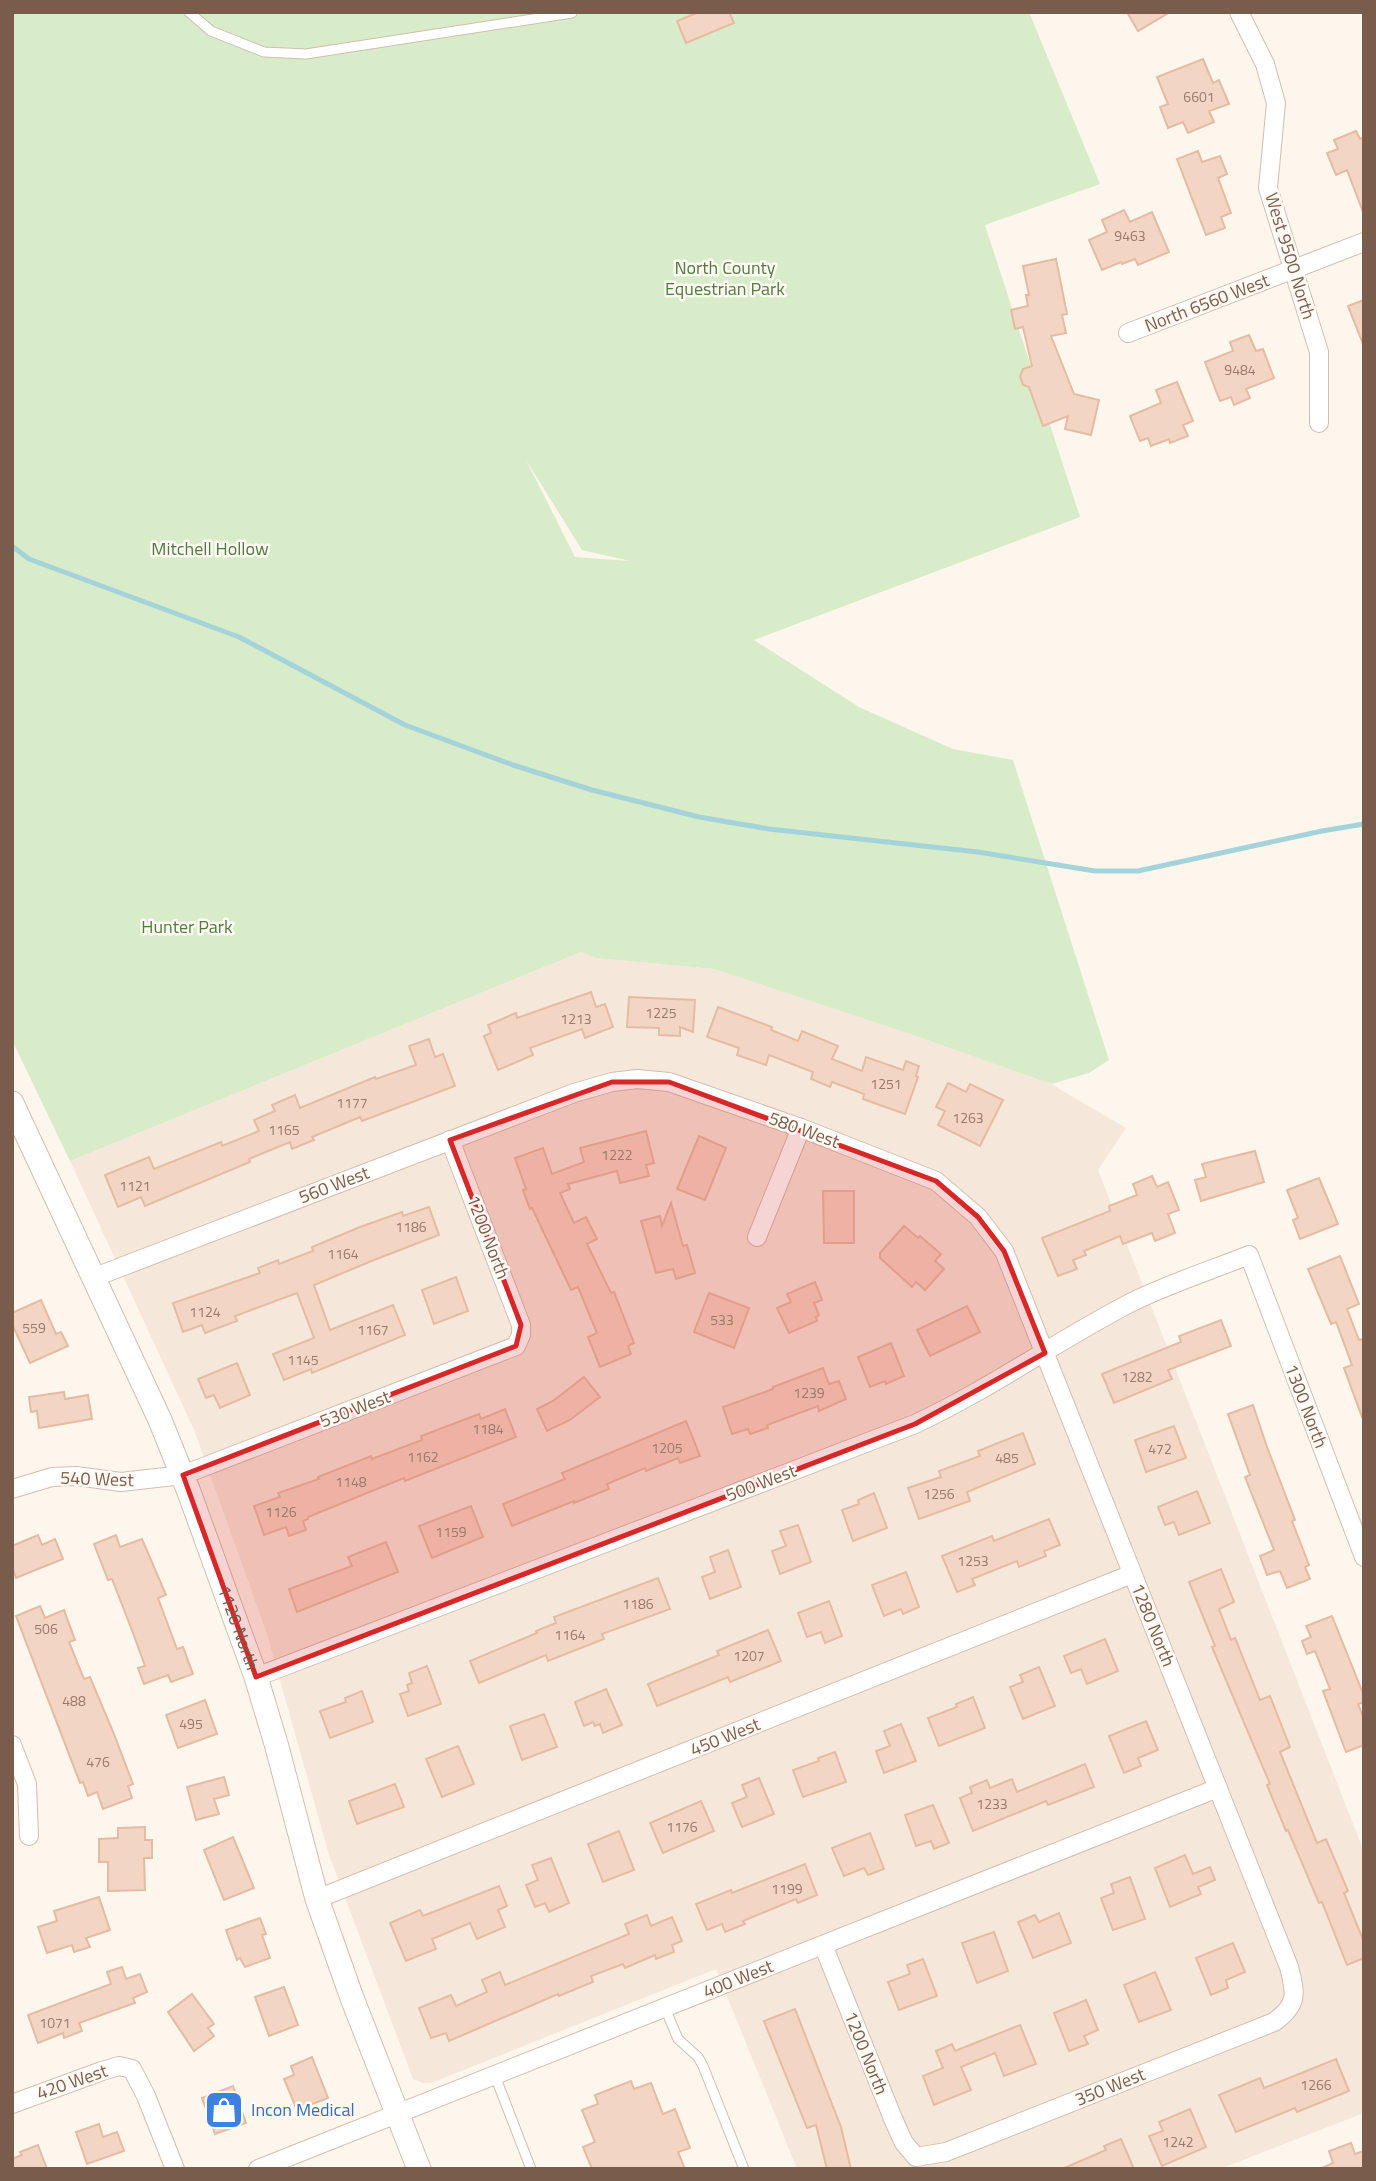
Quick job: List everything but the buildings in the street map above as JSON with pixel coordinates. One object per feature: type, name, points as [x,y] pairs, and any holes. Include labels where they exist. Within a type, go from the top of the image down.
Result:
[{"type":"street","name":"West 9500 North","points":[[1239,12],[1265,64],[1276,103],[1268,188],[1320,352],[1320,423]]},
{"type":"street","name":"North 6560 West","points":[[1128,333],[1364,242]]},
{"type":"street","name":"580 West","points":[[574,1093],[612,1082],[637,1079],[669,1082],[801,1128],[936,1181],[978,1217],[1004,1251]]},
{"type":"street","name":"560 West","points":[[95,1277],[574,1093]]},
{"type":"street","name":"1120 North","points":[[12,1103],[95,1277],[183,1475],[256,1677],[317,1899],[352,1998],[419,2169]]},
{"type":"street","points":[[757,1237],[801,1128]]},
{"type":"street","name":"1200 North","points":[[450,1140],[517,1312],[521,1335]]},
{"type":"street","name":"1280 North","points":[[1004,1251],[1289,1967],[1294,1984],[1294,2000]]},
{"type":"street","name":"500 West","points":[[256,1677],[915,1424],[978,1392],[1130,1304],[1164,1287],[1249,1255]]},
{"type":"street","name":"1300 North","points":[[1249,1255],[1364,1557]]},
{"type":"street","name":"530 West","points":[[183,1475],[516,1346],[521,1335]]},
{"type":"street","name":"540 West","points":[[12,1489],[52,1477],[76,1476],[121,1482],[183,1475]]},
{"type":"street","name":"450 West","points":[[317,1899],[1132,1574]]},
{"type":"street","points":[[12,1745],[27,1784],[29,1836]]},
{"type":"street","name":"400 West","points":[[258,2169],[1218,1788]]},
{"type":"street","name":"1200 North","points":[[823,1945],[894,2121],[904,2143],[916,2157]]},
{"type":"street","name":"350 West","points":[[916,2157],[946,2152],[1274,2022],[1287,2013],[1294,2000]]},
{"type":"street","name":"420 West","points":[[12,2104],[119,2066],[132,2069],[146,2096],[175,2169]]},
{"type":"lane","points":[[189,12],[211,31],[264,51],[306,54],[572,13]]},
{"type":"lane","points":[[665,2008],[678,2039],[698,2057],[703,2066],[744,2169]]},
{"type":"lane","points":[[495,2076],[531,2169]]},
{"type":"highlighted area","points":[[612,1082],[669,1082],[936,1181],[978,1217],[1004,1251],[1045,1353],[915,1424],[256,1677],[183,1475],[516,1346],[521,1325],[450,1140]]},
{"type":"shaded area","points":[[581,952],[597,958],[714,969],[1051,1084],[1126,1128],[1098,1170],[1364,1852],[1364,2113],[1220,2169],[797,2169],[716,1969],[431,2083],[413,2079],[329,1855],[267,1634],[194,1430],[70,1161]]},
{"type":"green space","points":[[12,12],[1029,12],[1100,184],[985,225],[1080,517],[754,640],[859,707],[953,749],[1013,760],[1109,1060],[1089,1073],[1051,1084],[714,969],[596,958],[581,952],[70,1161],[12,1040]],"holes":[[[526,460],[582,550],[630,561],[575,557]]]},
{"type":"waterway","points":[[12,546],[29,559],[239,637],[405,725],[513,765],[592,790],[699,817],[769,829],[978,852],[1095,871],[1138,871],[1364,824]]},
{"type":"place","name":"Incon Medical","points":[[224,2110]]},
{"type":"park label","name":"North County Equestrian Park","points":[[725,278]]},
{"type":"park label","name":"Mitchell Hollow","points":[[210,549]]},
{"type":"park label","name":"Hunter Park","points":[[187,927]]}]
